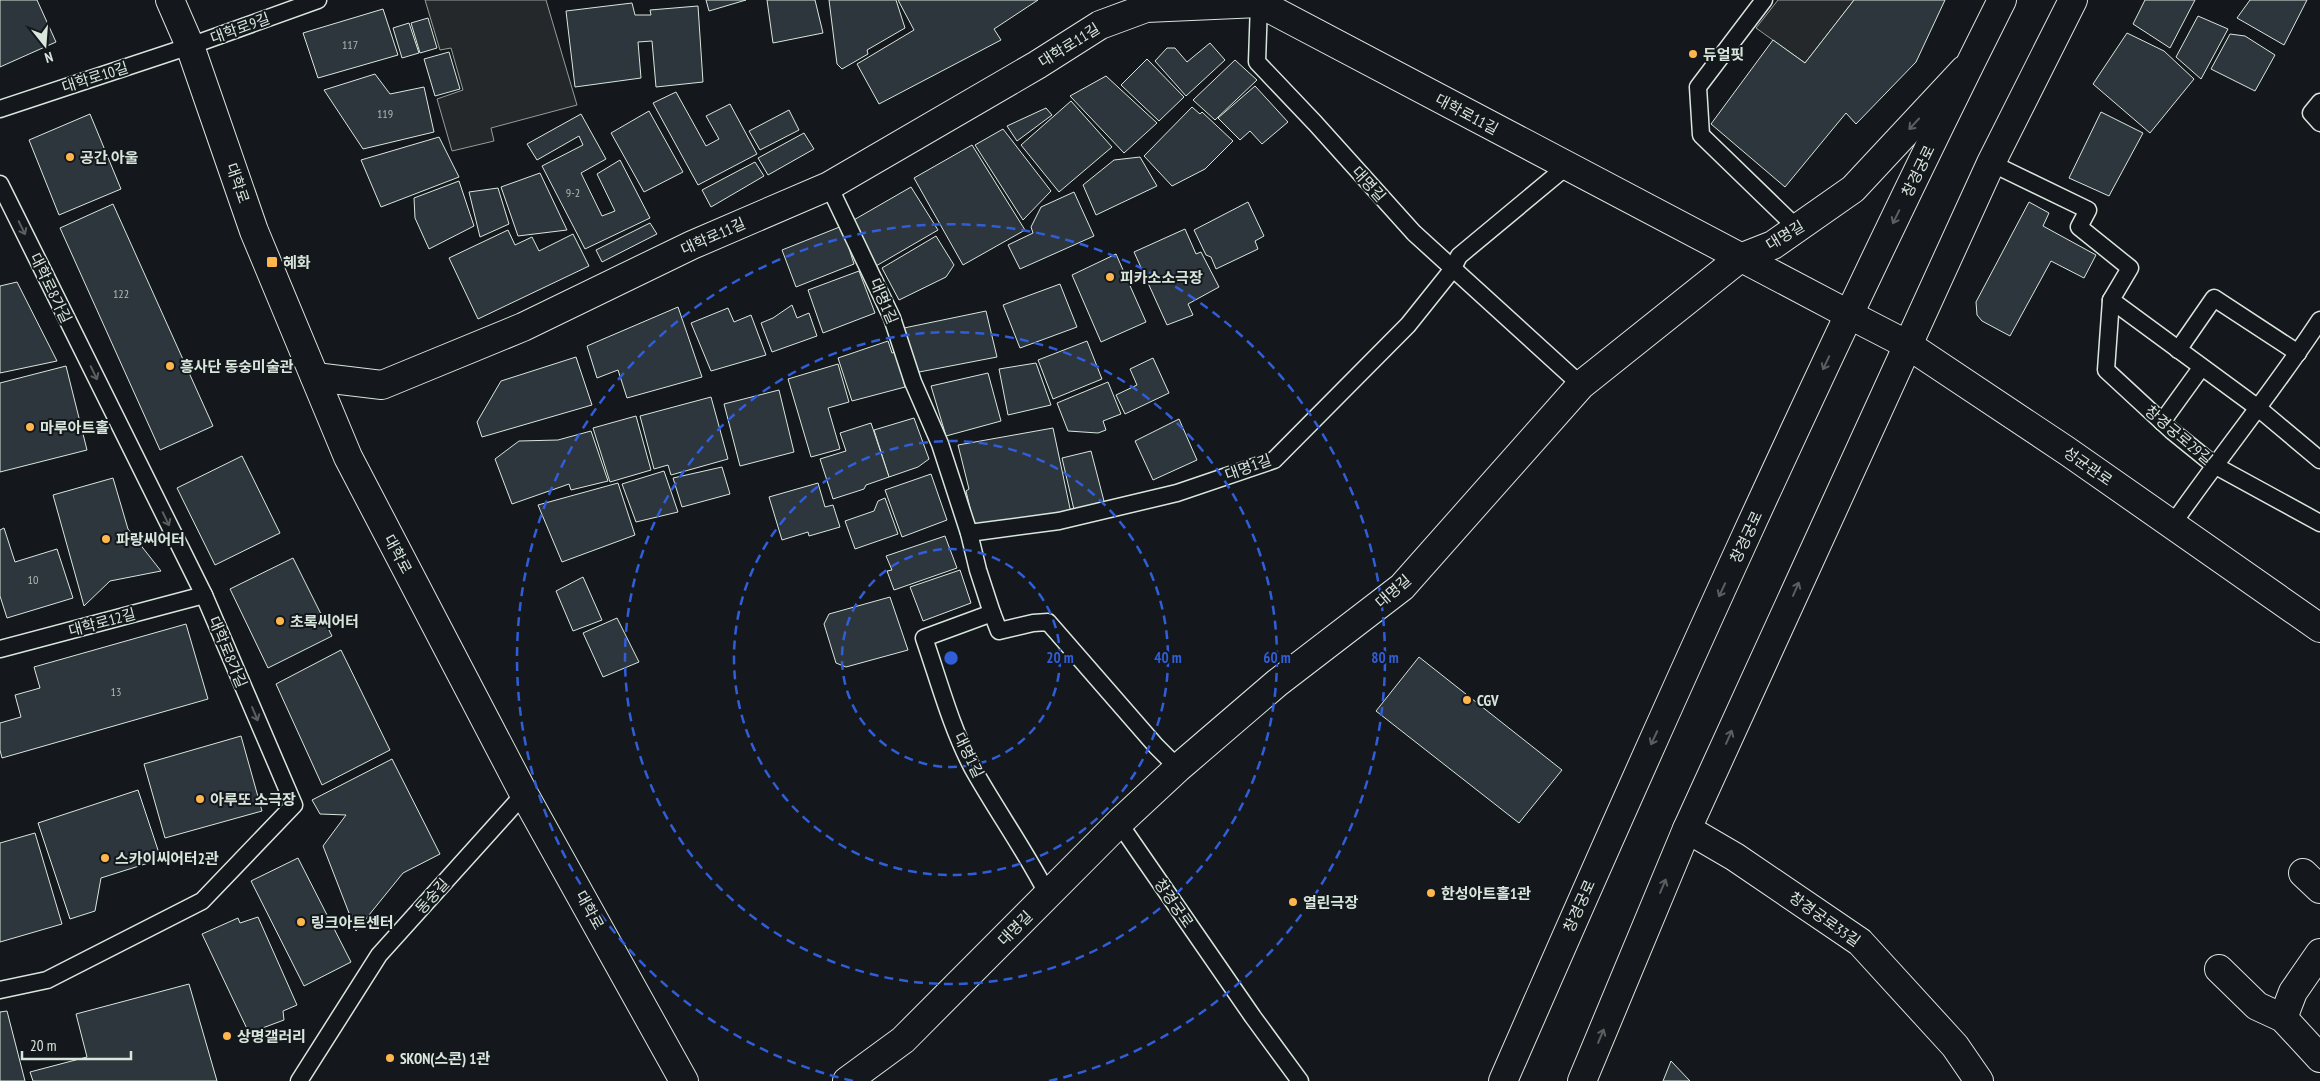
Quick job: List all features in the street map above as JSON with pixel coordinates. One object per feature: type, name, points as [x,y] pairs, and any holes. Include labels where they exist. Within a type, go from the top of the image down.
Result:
[{"type":"street","name":"대학로","points":[[170,0],[190,46],[254,231],[348,457],[524,794],[684,1081]]},
{"type":"street","name":"창경궁로","points":[[1503,1081],[1629,792],[1848,314],[2002,0]]},
{"type":"street","points":[[1582,1081],[1687,829],[1992,163],[2073,0]]},
{"type":"street","name":"대학로11길","points":[[315,377],[382,384],[523,327],[692,244],[829,186],[1038,65],[1100,25],[1145,4],[1259,3],[1566,167],[1848,314]]},
{"type":"street","name":"대명길","points":[[847,1081],[904,1040],[1119,823],[1178,768],[1277,683],[1402,587],[1581,385],[1740,258],[1773,245],[1854,189],[1971,63]]},
{"type":"street","name":"성균관로","points":[[1848,314],[1908,345],[2067,451],[2320,628]]},
{"type":"street","name":"창경궁로33길","points":[[1687,829],[1735,857],[1860,942],[1955,1046],[1979,1081]]},
{"type":"street","points":[[2283,1018],[2293,992],[2320,953]]},
{"type":"street","points":[[2219,969],[2257,1006],[2283,1018],[2320,1058]]},
{"type":"lane","name":"대학로9길","points":[[190,46],[318,0]]},
{"type":"lane","points":[[1764,0],[1698,87],[1701,135],[1798,229]]},
{"type":"lane","name":"대명길","points":[[1259,3],[1257,62],[1315,122],[1414,233],[1452,270],[1521,329],[1581,385]]},
{"type":"lane","name":"대학로10길","points":[[0,109],[190,46]]},
{"type":"lane","points":[[2320,102],[2311,113],[2320,123]]},
{"type":"lane","points":[[1992,163],[2088,210],[2079,227],[2130,268],[2110,300],[2258,408],[2320,460]]},
{"type":"lane","name":"대명1길","points":[[969,533],[1059,522],[1177,493],[1274,460],[1408,325],[1452,270],[1459,256],[1566,167]]},
{"type":"lane","name":"대학로8가길","points":[[0,184],[204,595],[294,805],[202,901],[47,980],[0,990]]},
{"type":"lane","name":"대명1길","points":[[829,186],[892,318],[913,382],[940,444],[969,533],[978,570],[992,613],[924,638],[960,742],[968,759],[1030,860],[1048,895]]},
{"type":"lane","points":[[2178,350],[2214,298],[2298,353]]},
{"type":"lane","name":"창경궁로29길","points":[[2110,300],[2106,370],[2162,422],[2214,465],[2320,523]]},
{"type":"lane","points":[[2172,525],[2320,320]]},
{"type":"lane","points":[[2162,422],[2201,368]]},
{"type":"lane","name":"대학로12길","points":[[0,649],[204,595]]},
{"type":"lane","points":[[992,613],[999,631],[1032,623],[1048,622],[1156,746],[1178,768]]},
{"type":"lane","name":"동숭길","points":[[299,1081],[379,955],[524,794]]},
{"type":"lane","name":"창경궁로","points":[[1119,823],[1253,1017],[1300,1081]]},
{"type":"shaded area","points":[[425,0],[546,0],[577,105],[491,128],[494,141],[452,151],[437,99],[463,90],[451,48],[440,50]]},
{"type":"shaded area","points":[[1778,0],[1854,0],[1805,63],[1756,28]]},
{"type":"building","points":[[0,0],[37,0],[56,42],[0,67]]},
{"type":"building","points":[[706,0],[746,0],[709,11]]},
{"type":"building","points":[[767,0],[815,0],[823,33],[773,43]]},
{"type":"building","points":[[829,0],[896,0],[905,28],[867,50],[868,54],[842,69],[837,64]]},
{"type":"building","points":[[898,0],[1038,0],[994,29],[1001,40],[879,104],[857,64],[914,30]]},
{"type":"building","points":[[1854,0],[1945,0],[1916,62],[1856,124],[1846,113],[1785,187],[1711,124],[1773,40],[1805,63]]},
{"type":"building","points":[[2145,0],[2195,0],[2170,48],[2133,24]]},
{"type":"building","points":[[2250,0],[2307,0],[2284,45],[2237,18]]},
{"type":"building","points":[[632,3],[635,15],[651,15],[650,10],[698,6],[703,82],[656,87],[652,41],[638,42],[641,78],[575,87],[566,11]]},
{"type":"building","points":[[383,9],[398,55],[318,78],[303,33]]},
{"type":"building","points":[[2198,16],[2228,29],[2201,79],[2176,57]]},
{"type":"building","points":[[428,18],[437,48],[420,53],[411,23]]},
{"type":"building","points":[[409,23],[419,53],[402,58],[393,28]]},
{"type":"building","points":[[2127,33],[2164,51],[2194,79],[2150,133],[2093,84]]},
{"type":"building","points":[[2230,34],[2245,36],[2275,55],[2255,91],[2211,69]]},
{"type":"building","points":[[1210,43],[1225,60],[1186,96],[1155,61],[1167,48],[1175,48],[1187,62]]},
{"type":"building","points":[[449,52],[460,89],[435,96],[424,59]]},
{"type":"building","points":[[1147,59],[1184,97],[1159,121],[1121,85]]},
{"type":"building","points":[[1235,60],[1257,80],[1215,120],[1193,100]]},
{"type":"building","points":[[375,74],[390,94],[424,87],[434,132],[363,149],[324,90]]},
{"type":"building","points":[[1106,76],[1157,123],[1124,153],[1070,96]]},
{"type":"building","points":[[1255,86],[1288,122],[1262,144],[1250,131],[1240,140],[1218,118]]},
{"type":"building","points":[[676,92],[706,146],[719,139],[706,116],[730,104],[757,154],[698,185],[653,103]]},
{"type":"building","points":[[1071,101],[1112,147],[1059,192],[1021,145]]},
{"type":"building","points":[[1192,107],[1200,114],[1202,112],[1233,141],[1205,169],[1172,186],[1144,156]]},
{"type":"building","points":[[1046,108],[1052,115],[1017,141],[1007,126]]},
{"type":"building","points":[[789,110],[799,130],[760,150],[749,131]]},
{"type":"building","points":[[649,111],[683,172],[644,192],[611,133]]},
{"type":"building","points":[[2101,112],[2143,133],[2109,196],[2069,178]]},
{"type":"building","points":[[90,114],[121,189],[59,215],[29,140]]},
{"type":"building","points":[[581,114],[606,159],[581,173],[602,216],[615,211],[597,174],[620,160],[650,218],[585,249],[542,166],[583,145],[579,136],[537,160],[527,144]]},
{"type":"building","points":[[1003,129],[1051,191],[1023,220],[975,145]]},
{"type":"building","points":[[804,133],[814,149],[768,175],[758,158]]},
{"type":"building","points":[[439,137],[459,177],[381,207],[361,160]]},
{"type":"building","points":[[972,145],[1025,230],[963,265],[914,178]]},
{"type":"building","points":[[1140,157],[1157,186],[1096,215],[1083,185],[1114,160]]},
{"type":"building","points":[[755,162],[764,176],[711,207],[702,190]]},
{"type":"building","points":[[540,173],[567,230],[518,236],[501,187]]},
{"type":"building","points":[[459,181],[474,226],[429,249],[415,218],[414,198]]},
{"type":"building","points":[[911,187],[938,230],[876,266],[852,221]]},
{"type":"building","points":[[498,188],[509,224],[480,237],[469,192]]},
{"type":"building","points":[[1074,192],[1094,236],[1020,269],[1008,245],[1033,233],[1031,227],[1041,207]]},
{"type":"building","points":[[1248,202],[1264,236],[1255,241],[1258,249],[1216,269],[1211,257],[1206,255],[1194,230]]},
{"type":"building","points":[[2029,202],[2049,213],[2043,226],[2096,255],[2084,278],[2051,261],[2010,336],[1982,321],[1977,315],[1976,302]]},
{"type":"building","points":[[113,204],[213,426],[160,450],[60,228]]},
{"type":"building","points":[[650,223],[657,234],[602,262],[596,250]]},
{"type":"building","points":[[842,226],[854,264],[796,287],[782,250]]},
{"type":"building","points":[[1185,229],[1196,254],[1201,252],[1219,287],[1188,304],[1193,315],[1167,325],[1134,252]]},
{"type":"building","points":[[508,230],[515,245],[532,237],[539,251],[573,234],[589,266],[478,319],[449,258]]},
{"type":"building","points":[[936,236],[954,265],[946,277],[899,300],[882,268]]},
{"type":"building","points":[[1116,254],[1146,322],[1101,342],[1072,275]]},
{"type":"building","points":[[859,271],[875,313],[823,333],[808,290]]},
{"type":"building","points":[[17,282],[57,361],[0,373],[0,286]]},
{"type":"building","points":[[1060,284],[1077,327],[1020,348],[1003,305]]},
{"type":"building","points":[[792,305],[797,318],[809,313],[817,336],[772,352],[761,323],[773,318]]},
{"type":"building","points":[[678,307],[702,377],[627,398],[618,370],[597,378],[587,346]]},
{"type":"building","points":[[728,308],[734,322],[751,315],[766,355],[711,371],[691,323]]},
{"type":"building","points":[[986,311],[997,357],[914,373],[904,328]]},
{"type":"building","points":[[888,341],[892,353],[896,352],[905,387],[852,401],[838,358]]},
{"type":"building","points":[[1087,341],[1102,379],[1053,399],[1038,360]]},
{"type":"building","points":[[576,357],[592,405],[482,437],[477,422],[501,381]]},
{"type":"building","points":[[1153,358],[1169,393],[1125,414],[1116,395],[1137,385],[1130,369]]},
{"type":"building","points":[[1036,363],[1051,405],[1008,415],[999,369]]},
{"type":"building","points":[[838,364],[849,402],[828,408],[840,449],[811,457],[788,379]]},
{"type":"building","points":[[66,366],[87,450],[0,472],[0,383]]},
{"type":"building","points":[[988,373],[1001,421],[946,436],[931,386]]},
{"type":"building","points":[[1108,382],[1121,414],[1103,421],[1106,430],[1098,433],[1068,431],[1057,403]]},
{"type":"building","points":[[779,390],[794,452],[740,466],[724,404]]},
{"type":"building","points":[[711,397],[728,459],[671,475],[668,465],[654,469],[640,416]]},
{"type":"building","points":[[636,416],[651,470],[610,482],[593,428]]},
{"type":"building","points":[[914,418],[929,459],[918,467],[889,477],[874,430]]},
{"type":"building","points":[[1179,419],[1197,460],[1153,480],[1135,441]]},
{"type":"building","points":[[871,423],[889,477],[866,485],[864,489],[833,499],[820,459],[846,451],[840,433]]},
{"type":"building","points":[[1053,428],[1071,513],[975,529],[966,491],[969,489],[958,445]]},
{"type":"building","points":[[591,431],[608,481],[571,490],[569,484],[512,504],[495,459],[519,441],[558,440]]},
{"type":"building","points":[[1091,451],[1105,505],[1075,514],[1062,458]]},
{"type":"building","points":[[242,456],[280,533],[215,565],[177,488]]},
{"type":"building","points":[[722,467],[730,494],[682,507],[673,478]]},
{"type":"building","points":[[664,471],[678,512],[636,522],[622,484]]},
{"type":"building","points":[[931,474],[947,520],[902,537],[885,490]]},
{"type":"building","points":[[113,478],[128,529],[161,571],[110,581],[84,606],[53,495]]},
{"type":"building","points":[[618,483],[635,535],[562,562],[538,505]]},
{"type":"building","points":[[818,483],[825,507],[833,505],[840,527],[809,536],[808,532],[782,540],[769,497]]},
{"type":"building","points":[[885,498],[898,534],[855,549],[845,521],[874,511],[878,501]]},
{"type":"building","points":[[4,528],[15,562],[57,549],[73,598],[7,618],[0,596],[0,530]]},
{"type":"building","points":[[945,536],[957,568],[894,590],[887,571],[892,570],[886,556]]},
{"type":"building","points":[[293,558],[332,636],[268,668],[230,589]]},
{"type":"building","points":[[960,570],[971,603],[923,621],[910,587]]},
{"type":"building","points":[[583,577],[602,620],[573,631],[556,591]]},
{"type":"building","points":[[890,597],[908,650],[846,667],[836,663],[824,624],[829,614]]},
{"type":"building","points":[[617,618],[639,662],[603,677],[583,633]]},
{"type":"building","points":[[186,624],[208,699],[2,758],[0,750],[0,723],[21,717],[15,695],[40,688],[34,667]]},
{"type":"building","points":[[341,650],[390,750],[322,785],[276,684]]},
{"type":"building","points":[[1419,657],[1562,770],[1519,823],[1376,711]]},
{"type":"building","points":[[241,736],[262,811],[165,838],[144,764]]},
{"type":"building","points":[[392,759],[440,854],[403,873],[356,931],[323,846],[346,815],[320,814],[312,800]]},
{"type":"building","points":[[138,790],[161,859],[101,878],[95,911],[70,919],[38,823]]},
{"type":"building","points":[[35,833],[62,924],[0,942],[0,843]]},
{"type":"building","name":"링크아트센터","points":[[298,858],[351,962],[304,986],[251,881]]},
{"type":"building","points":[[258,917],[297,1005],[283,1011],[284,1020],[249,1033],[202,934],[238,918],[240,923]]},
{"type":"building","points":[[189,984],[217,1081],[33,1081],[30,1072],[87,1057],[76,1014]]},
{"type":"building","points":[[7,1011],[25,1081],[0,1081],[0,1012]]},
{"type":"building","points":[[1671,1061],[1690,1081],[1663,1081]]},
{"type":"place","name":"듀얼핏","points":[[1693,54]]},
{"type":"place","name":"공간 아울","points":[[70,157]]},
{"type":"place","name":"혜화","points":[[272,262]]},
{"type":"place","name":"피카소소극장","points":[[1110,277]]},
{"type":"place","name":"흥사단 동숭미술관","points":[[170,366]]},
{"type":"place","name":"마루아트홀","points":[[30,427]]},
{"type":"place","name":"파랑씨어터","points":[[106,539]]},
{"type":"place","name":"초록씨어터","points":[[280,621]]},
{"type":"place","name":"CGV","points":[[1467,700]]},
{"type":"place","name":"아루또 소극장","points":[[200,799]]},
{"type":"place","name":"스카이씨어터2관","points":[[105,858]]},
{"type":"place","name":"한성아트홀1관","points":[[1431,893]]},
{"type":"place","name":"열린극장","points":[[1293,902]]},
{"type":"place","name":"링크아트센터","points":[[301,922]]},
{"type":"place","name":"상명갤러리","points":[[227,1036]]},
{"type":"place","name":"SKON(스콘) 1관","points":[[390,1058]]}]
